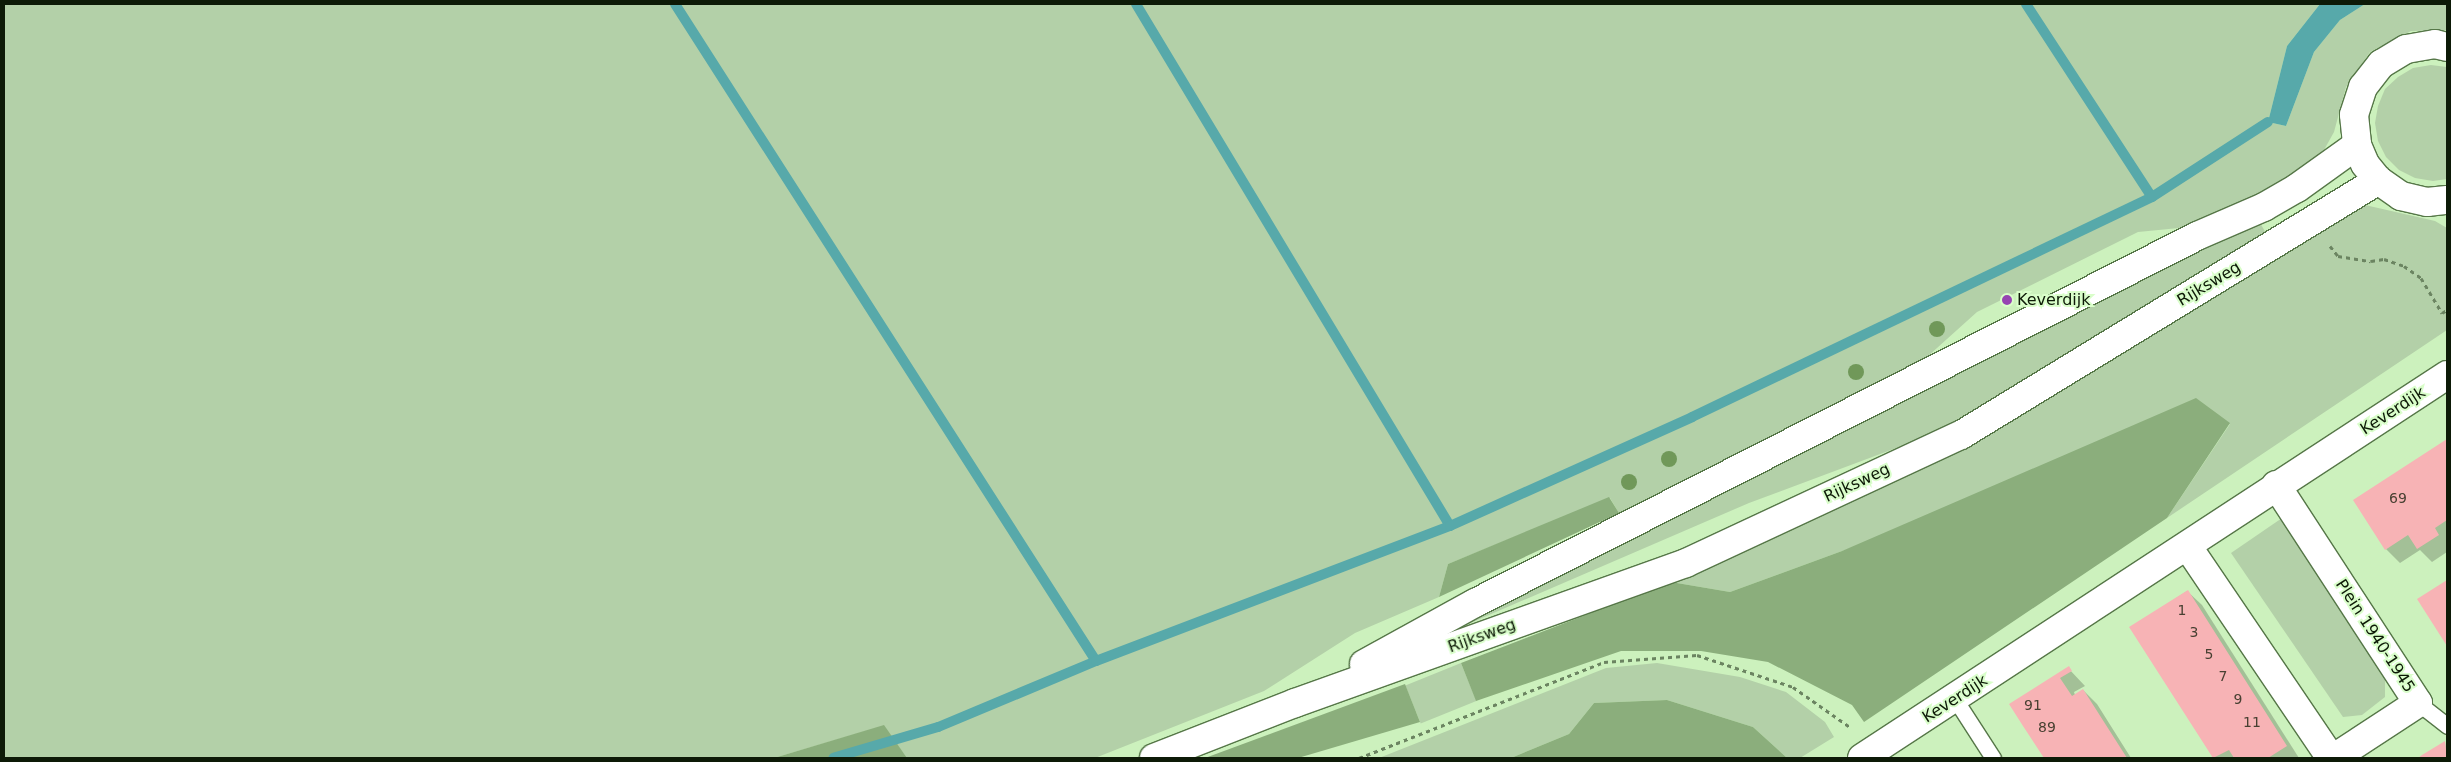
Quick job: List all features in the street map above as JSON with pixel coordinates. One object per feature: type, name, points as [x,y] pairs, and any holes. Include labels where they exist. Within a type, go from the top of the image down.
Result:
[{"type":"main road","points":[[2447,47],[2434,44],[2406,49],[2381,64],[2363,87],[2354,116],[2357,145],[2365,164],[2378,180],[2401,196],[2427,202],[2447,200]]},
{"type":"main road","name":"Rijksweg","points":[[1295,703],[1509,586],[2197,236],[2264,207],[2297,188],[2357,145]]},
{"type":"main road","name":"Rijksweg","points":[[1154,758],[1295,703],[1686,563],[1961,435],[2378,180]]},
{"type":"main road","name":"Keverdijk","points":[[1872,756],[1955,699],[2188,547],[2276,485],[2447,375]]},
{"type":"main road","name":"Plein 1940-1945","points":[[2188,547],[2332,758],[2418,703],[2276,485]]},
{"type":"lane","points":[[1955,699],[1993,758]]},
{"type":"lane","points":[[2418,703],[2447,726]]},
{"type":"path","points":[[2322,251],[2330,246],[2338,256],[2371,261],[2384,259],[2404,266],[2421,278],[2442,313],[2447,310]]},
{"type":"path","points":[[1360,758],[1604,662],[1698,655],[1793,687],[1849,726],[1872,756]]},
{"type":"green space","points":[[4,4],[2320,4],[2287,46],[2268,122],[2286,126],[2314,52],[2340,20],[2365,4],[2447,4],[2447,30],[2411,31],[2370,52],[2346,87],[2334,132],[2324,150],[2309,164],[2270,187],[2223,212],[2179,228],[2138,232],[1977,312],[1917,366],[1688,482],[1619,513],[1610,498],[1448,564],[1439,597],[1355,633],[1264,691],[1095,758],[907,758],[883,726],[774,758],[4,758]]},
{"type":"green space","points":[[2431,65],[2447,67],[2447,179],[2433,181],[2415,178],[2399,170],[2386,157],[2378,141],[2375,123],[2378,106],[2385,89],[2398,77],[2413,68]]},
{"type":"green space","points":[[2365,205],[2435,221],[2447,228],[2447,330],[2167,518],[2230,424],[1842,551],[1730,592],[1671,582],[2357,207]]},
{"type":"green space","points":[[2259,221],[2267,235],[2114,330],[1939,432],[1749,503],[1403,652],[2205,244]]},
{"type":"green space","points":[[2196,398],[2230,423],[2167,518],[1864,722],[1852,705],[1768,662],[1701,651],[1621,651],[1476,701],[1461,663],[1671,582],[1730,592],[1842,551]]},
{"type":"green space","points":[[1609,497],[1619,513],[1439,597],[1448,564]]},
{"type":"green space","points":[[2285,516],[2385,672],[2385,697],[2362,715],[2343,717],[2231,553]]},
{"type":"green space","points":[[1461,663],[1476,701],[1421,723],[1405,685]]},
{"type":"green space","points":[[1657,663],[1740,677],[1786,692],[1825,722],[1834,737],[1800,758],[1787,758],[1753,727],[1667,700],[1594,703],[1569,734],[1511,758],[1379,758],[1606,668]]},
{"type":"green space","points":[[1405,684],[1420,722],[1298,758],[1205,758]]},
{"type":"green space","points":[[1667,700],[1753,727],[1787,758],[1511,758],[1569,734],[1594,703]]},
{"type":"green space","points":[[884,725],[907,758],[774,758]]},
{"type":"water","points":[[2320,4],[2365,4],[2340,20],[2314,52],[2286,126],[2268,122],[2287,46]]},
{"type":"building","points":[[2447,439],[2447,520],[2435,528],[2439,535],[2417,549],[2408,535],[2385,550],[2353,500]]},
{"type":"building","points":[[2447,580],[2447,646],[2417,599]]},
{"type":"building","points":[[2188,590],[2287,746],[2268,758],[2234,758],[2229,750],[2213,758],[2129,627]]},
{"type":"building","points":[[2069,666],[2072,671],[2060,678],[2072,696],[2083,689],[2127,758],[2044,758],[2009,704]]},
{"type":"building","points":[[2445,741],[2447,758],[2418,758],[2422,755]]},
{"type":"waterway","points":[[675,4],[1096,661],[938,727],[833,758]]},
{"type":"waterway","points":[[1136,4],[1450,526]]},
{"type":"waterway","points":[[2026,4],[2152,197]]},
{"type":"waterway","points":[[1096,661],[1450,526],[1692,417],[2152,197],[2268,122]]},
{"type":"place","name":"Keverdijk","points":[[2007,300]]}]
